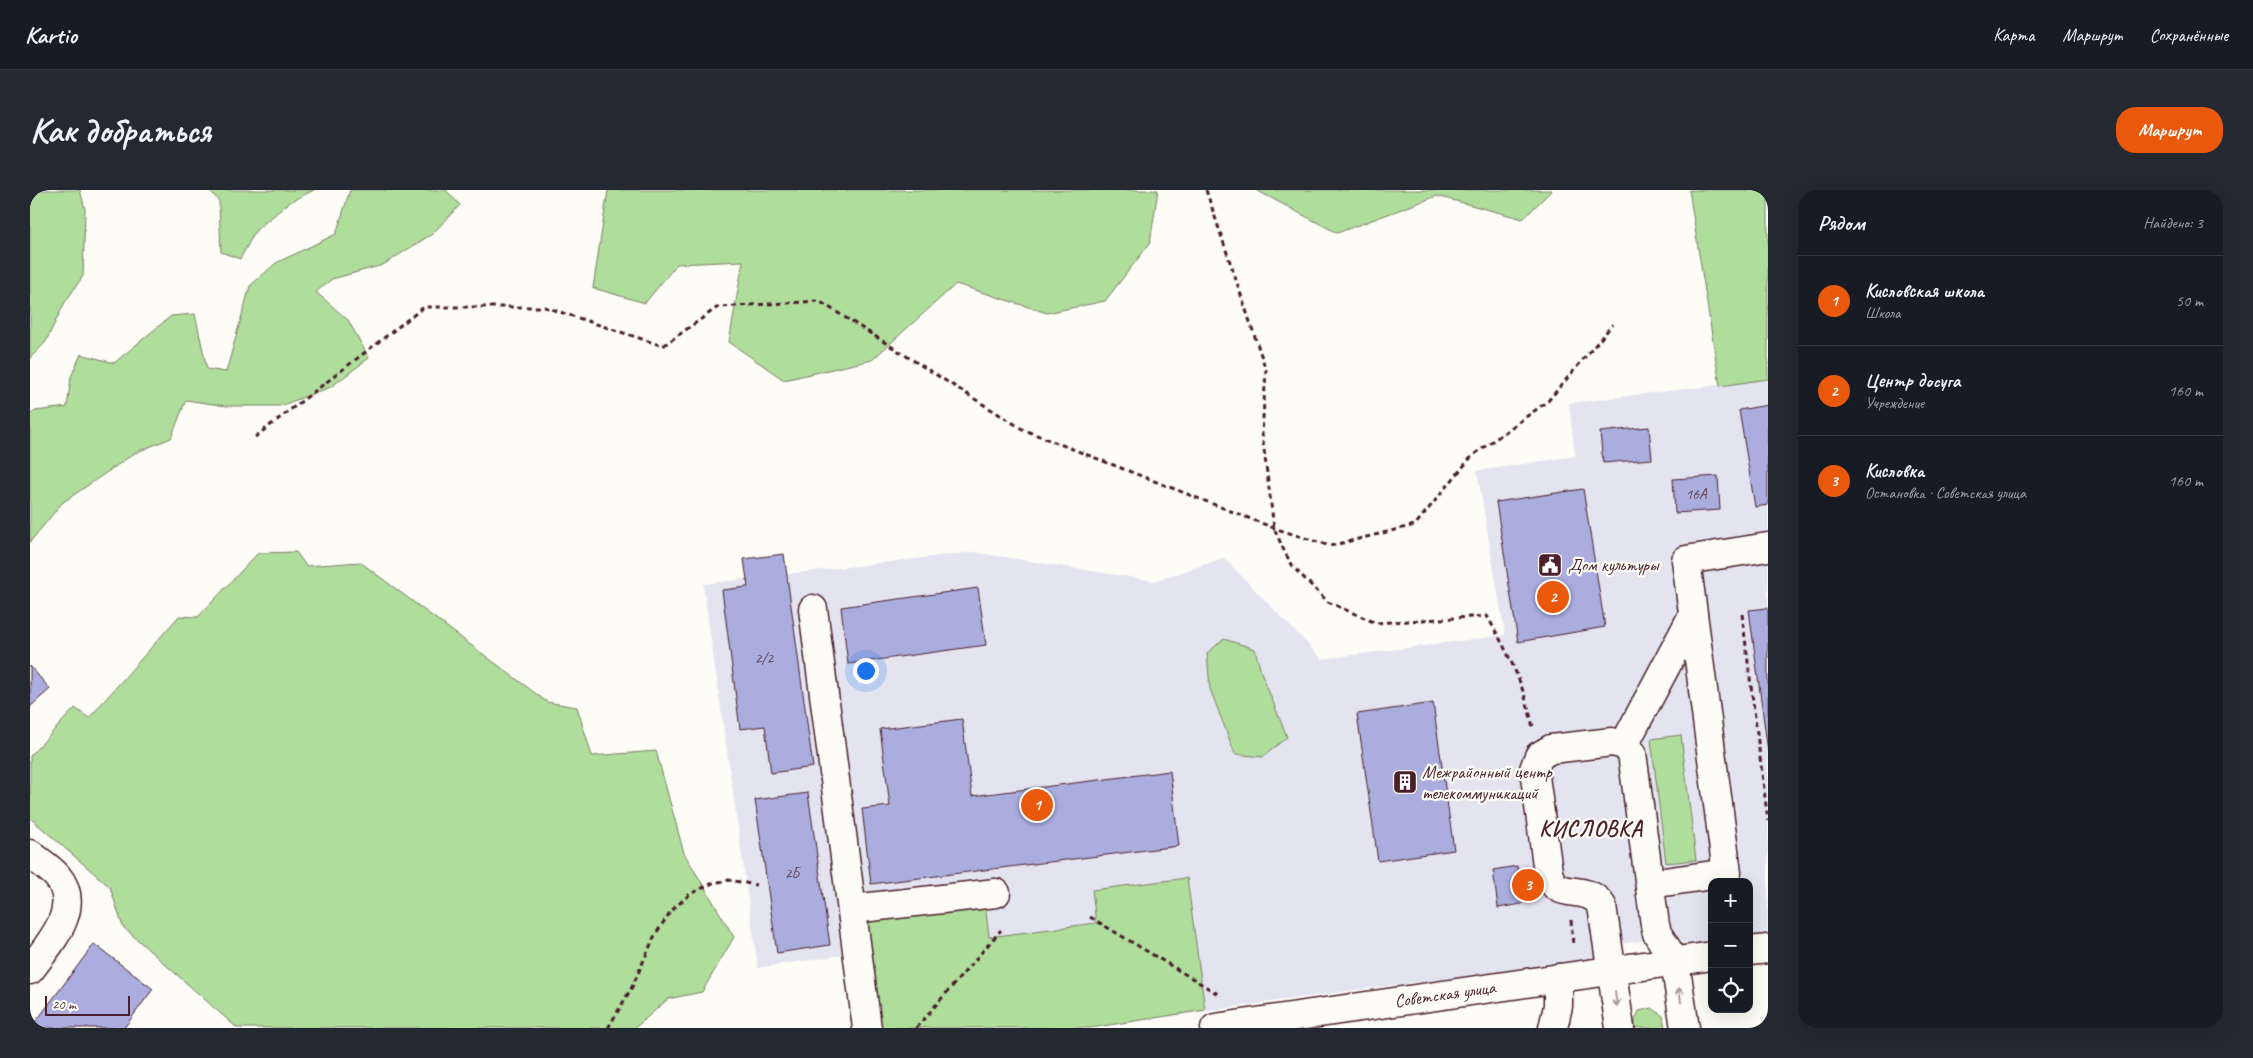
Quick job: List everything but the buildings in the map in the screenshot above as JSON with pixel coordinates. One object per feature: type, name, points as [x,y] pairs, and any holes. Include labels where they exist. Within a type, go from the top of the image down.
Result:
[{"type":"street","points":[[1650,884],[1727,873],[1686,560],[1768,547]]},
{"type":"street","points":[[813,609],[867,1028]]},
{"type":"street","points":[[1624,745],[1693,615]]},
{"type":"street","points":[[1620,1028],[1604,912],[1598,900],[1587,893],[1562,890],[1553,884],[1549,878],[1534,776],[1535,762],[1539,756],[1552,749],[1612,742],[1624,745],[1634,759],[1657,933],[1675,962],[1685,1028]]},
{"type":"street","points":[[30,854],[58,877],[66,900],[65,915],[61,928],[30,970]]},
{"type":"street","points":[[852,909],[996,893]]},
{"type":"street","points":[[1753,951],[1768,949]]},
{"type":"street","name":"Советская улица","points":[[1215,1028],[1708,957]]},
{"type":"street","points":[[1553,1028],[1558,1006],[1558,978]]},
{"type":"path","points":[[1206,190],[1266,370],[1262,434],[1274,528],[1285,554],[1294,568],[1328,602],[1376,623],[1487,616],[1510,655],[1527,700],[1539,756]]},
{"type":"path","points":[[255,437],[424,307],[545,307],[663,346],[718,308],[819,301],[1024,430],[1274,528],[1330,546],[1415,525],[1472,456],[1548,401],[1613,324]]},
{"type":"path","points":[[1742,614],[1768,820]]},
{"type":"path","points":[[608,1028],[632,987],[655,935],[671,911],[690,894],[714,883],[729,880],[756,885]]},
{"type":"path","points":[[1090,916],[1218,994]]},
{"type":"path","points":[[916,1028],[1001,930]]},
{"type":"shaded area","points":[[1768,379],[1768,936],[1753,938],[1753,878],[1708,878],[1708,944],[1686,946],[1675,937],[1602,946],[1594,956],[1584,962],[1568,965],[1362,989],[1090,1028],[868,951],[758,968],[703,584],[973,552],[1154,581],[1224,558],[1322,659],[1505,635],[1477,471],[1575,456],[1569,403]]},
{"type":"green space","points":[[30,190],[80,190],[85,209],[83,276],[64,304],[45,343],[30,358]]},
{"type":"green space","points":[[209,190],[314,190],[290,202],[256,230],[240,259],[221,252],[219,201]]},
{"type":"green space","points":[[350,190],[446,190],[460,205],[432,234],[383,265],[332,279],[316,292],[348,320],[369,358],[331,387],[280,406],[226,406],[186,400],[171,438],[135,453],[62,503],[30,542],[30,415],[35,411],[67,407],[71,377],[81,354],[114,363],[171,316],[195,314],[207,369],[226,372],[250,286],[276,263],[336,234]]},
{"type":"green space","points":[[608,190],[1158,190],[1150,243],[1105,301],[1047,313],[956,284],[872,360],[784,380],[729,342],[743,261],[677,264],[645,303],[593,288]]},
{"type":"green space","points":[[1256,190],[1552,190],[1523,219],[1437,196],[1337,233]]},
{"type":"green space","points":[[1689,190],[1768,190],[1768,379],[1720,386]]},
{"type":"green space","points":[[296,552],[306,566],[360,562],[547,702],[577,707],[592,756],[656,751],[684,853],[734,937],[702,992],[668,999],[635,1028],[237,1028],[123,927],[110,887],[30,818],[30,756],[75,708],[89,718],[179,616],[198,617],[258,553]]},
{"type":"green space","points":[[1224,639],[1255,649],[1261,672],[1287,737],[1263,757],[1235,754],[1210,689],[1207,653]]},
{"type":"green space","points":[[1681,735],[1696,860],[1666,863],[1651,739]]},
{"type":"green space","points":[[1187,878],[1205,1010],[1090,1028],[879,1028],[865,920],[985,904],[989,937],[1096,923],[1092,890]]},
{"type":"green space","points":[[1652,1008],[1663,1016],[1665,1028],[1635,1028],[1635,1020],[1639,1011]]},
{"type":"place","name":"Дом культуры","points":[[1550,565]]},
{"type":"place","name":"Центр досуга","points":[[1553,597]]},
{"type":"place","name":"Межрайонный центр телекоммуникаций","points":[[1405,782]]},
{"type":"place","name":"Кисловская школа","points":[[1037,805]]},
{"type":"place","name":"Кисловка","points":[[1528,885]]},
{"type":"district","name":"КИСЛОВКА","points":[[1591,829]]}]
